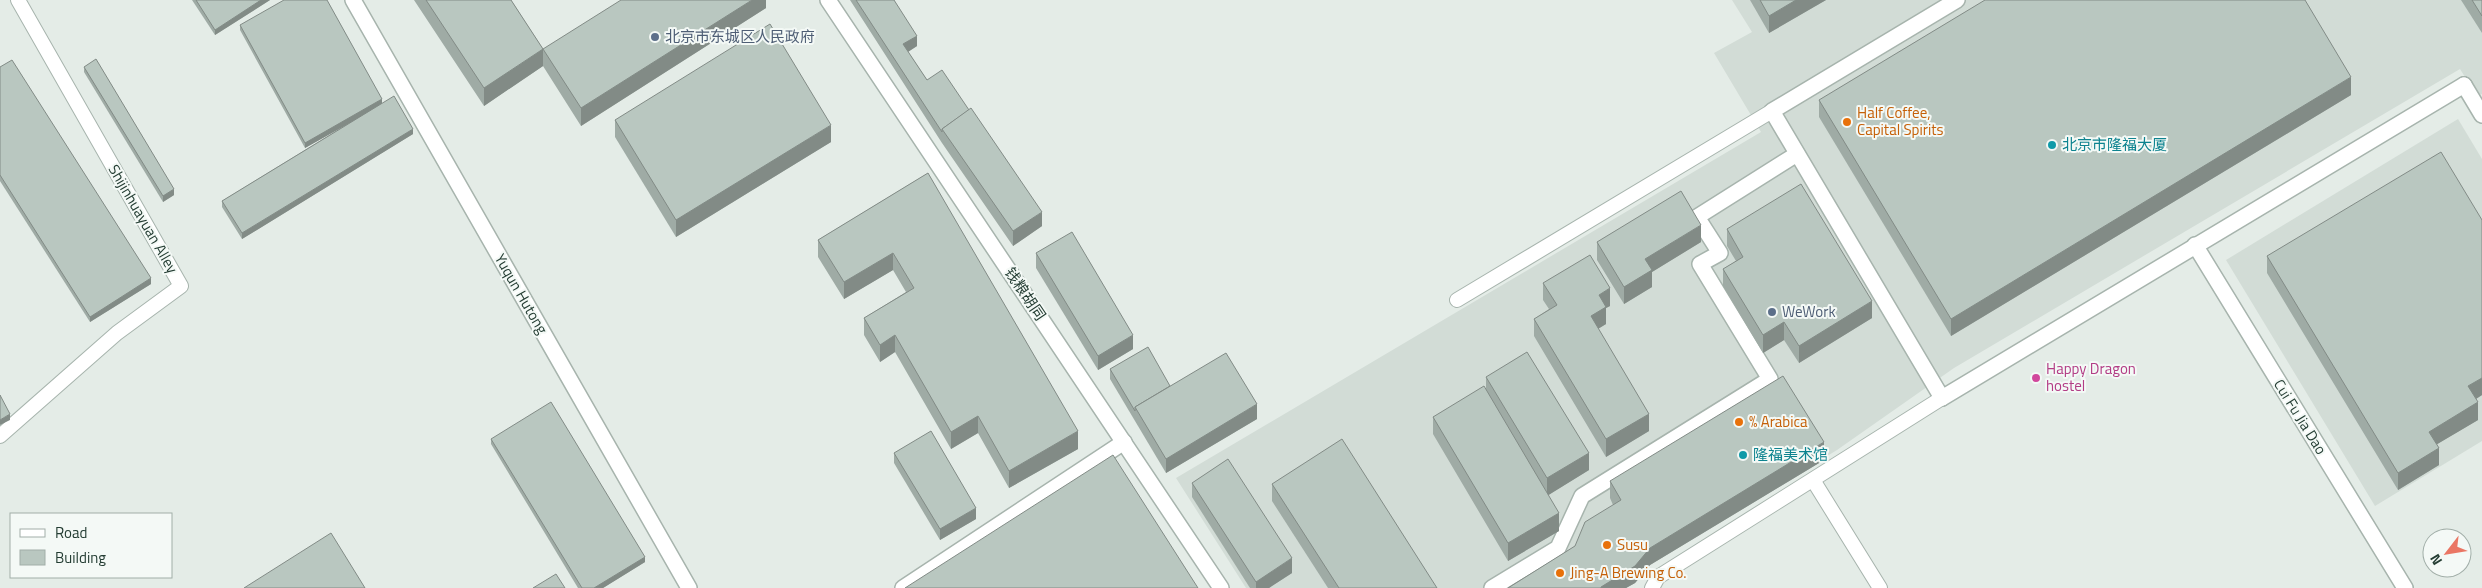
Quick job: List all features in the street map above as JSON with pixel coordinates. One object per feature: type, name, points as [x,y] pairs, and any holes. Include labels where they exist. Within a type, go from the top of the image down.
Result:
[{"type":"street","name":"Yuqun Hutong","points":[[353,0],[690,588]]},
{"type":"street","name":"钱粮胡同","points":[[828,0],[1221,588]]},
{"type":"street","points":[[1957,0],[1772,111],[1942,398],[2464,85],[2482,115]]},
{"type":"street","points":[[1492,588],[1558,548],[1582,496],[1770,379],[1700,264],[1720,252],[1698,217],[1797,154]]},
{"type":"street","name":"Cui Fu Jia Dao","points":[[2195,245],[2405,588]]},
{"type":"street","points":[[903,588],[1124,442]]},
{"type":"lane","name":"Shijinhuayuan Alley","points":[[0,436],[118,333],[181,286],[18,0]]},
{"type":"lane","points":[[1457,300],[1772,111]]},
{"type":"lane","points":[[1652,588],[1658,577],[1942,398]]},
{"type":"lane","points":[[1813,480],[1880,588]]},
{"type":"shaded area","points":[[1732,0],[2482,0],[2482,94],[2477,96],[2460,69],[1954,368],[1837,450],[1650,565],[1635,583],[1626,588],[1246,588],[1176,478],[1761,132],[1714,53],[1752,32]]},
{"type":"shaded area","points":[[2458,119],[2482,159],[2482,441],[2375,506],[2226,260]]},
{"type":"building","points":[[196,0],[261,0],[215,30]]},
{"type":"building","points":[[284,0],[327,0],[382,99],[305,143],[240,25]]},
{"type":"building","points":[[426,0],[511,0],[543,49],[484,88]]},
{"type":"building","name":"北京市东城区人民政府","points":[[621,0],[752,0],[581,108],[543,49]]},
{"type":"building","points":[[856,0],[894,0],[917,36],[903,44],[927,80],[942,70],[969,110],[942,129],[942,132]]},
{"type":"building","points":[[1760,0],[1796,0],[1769,16]]},
{"type":"building","name":"北京市隆福大厦","points":[[1985,0],[2305,0],[2351,77],[1951,319],[1819,100]]},
{"type":"building","points":[[2472,0],[2482,0],[2482,16]]},
{"type":"building","points":[[770,24],[831,125],[676,220],[615,120]]},
{"type":"building","points":[[96,59],[174,189],[163,196],[84,67]]},
{"type":"building","points":[[12,60],[151,278],[90,317],[0,175],[0,67]]},
{"type":"building","points":[[394,96],[413,129],[242,233],[222,201]]},
{"type":"building","points":[[971,108],[1042,212],[1013,231],[942,129]]},
{"type":"building","points":[[2441,152],[2482,220],[2482,378],[2468,386],[2478,402],[2429,432],[2439,448],[2398,473],[2267,256]]},
{"type":"building","points":[[928,173],[1078,431],[1009,471],[978,416],[951,432],[895,335],[880,345],[864,318],[914,288],[893,253],[844,282],[818,240]]},
{"type":"building","points":[[1801,184],[1872,301],[1799,346],[1784,322],[1763,335],[1723,269],[1743,257],[1727,229]]},
{"type":"building","points":[[1681,191],[1701,225],[1645,259],[1652,270],[1624,287],[1597,242]]},
{"type":"building","points":[[1072,232],[1133,335],[1098,356],[1036,253]]},
{"type":"building","points":[[1590,255],[1610,288],[1599,295],[1606,307],[1591,316],[1649,414],[1606,439],[1534,319],[1557,305],[1543,283]]},
{"type":"building","points":[[1148,347],[1170,386],[1135,407],[1135,411],[1110,369]]},
{"type":"building","points":[[1527,352],[1589,453],[1547,478],[1486,377]]},
{"type":"building","points":[[1226,353],[1257,404],[1166,459],[1135,407]]},
{"type":"building","points":[[1783,376],[1824,442],[1650,548],[1635,566],[1601,588],[1508,588],[1575,546],[1585,522],[1621,500],[1610,481]]},
{"type":"building","points":[[1484,386],[1559,513],[1508,543],[1433,417]]},
{"type":"building","points":[[0,395],[10,414],[0,420]]},
{"type":"building","points":[[551,402],[645,557],[594,588],[582,588],[491,439]]},
{"type":"building","points":[[931,431],[976,508],[940,529],[894,453]]},
{"type":"building","points":[[1342,439],[1437,588],[1339,588],[1272,484]]},
{"type":"building","points":[[1113,455],[1198,588],[905,588]]},
{"type":"building","points":[[1228,459],[1292,558],[1256,582],[1192,483]]},
{"type":"building","points":[[331,533],[365,588],[244,588]]},
{"type":"building","points":[[556,574],[565,588],[533,588]]},
{"type":"place","name":"北京市东城区人民政府","points":[[655,37]]},
{"type":"place","name":"Half Coffee, Capital Spirits","points":[[1847,122]]},
{"type":"place","name":"北京市隆福大厦","points":[[2052,145]]},
{"type":"place","name":"WeWork","points":[[1772,312]]},
{"type":"place","name":"Happy Dragon hostel","points":[[2036,378]]},
{"type":"place","name":"% Arabica","points":[[1739,422]]},
{"type":"place","name":"隆福美术馆","points":[[1743,455]]},
{"type":"place","name":"Susu","points":[[1607,545]]},
{"type":"place","name":"Jing-A Brewing Co.","points":[[1560,573]]}]
